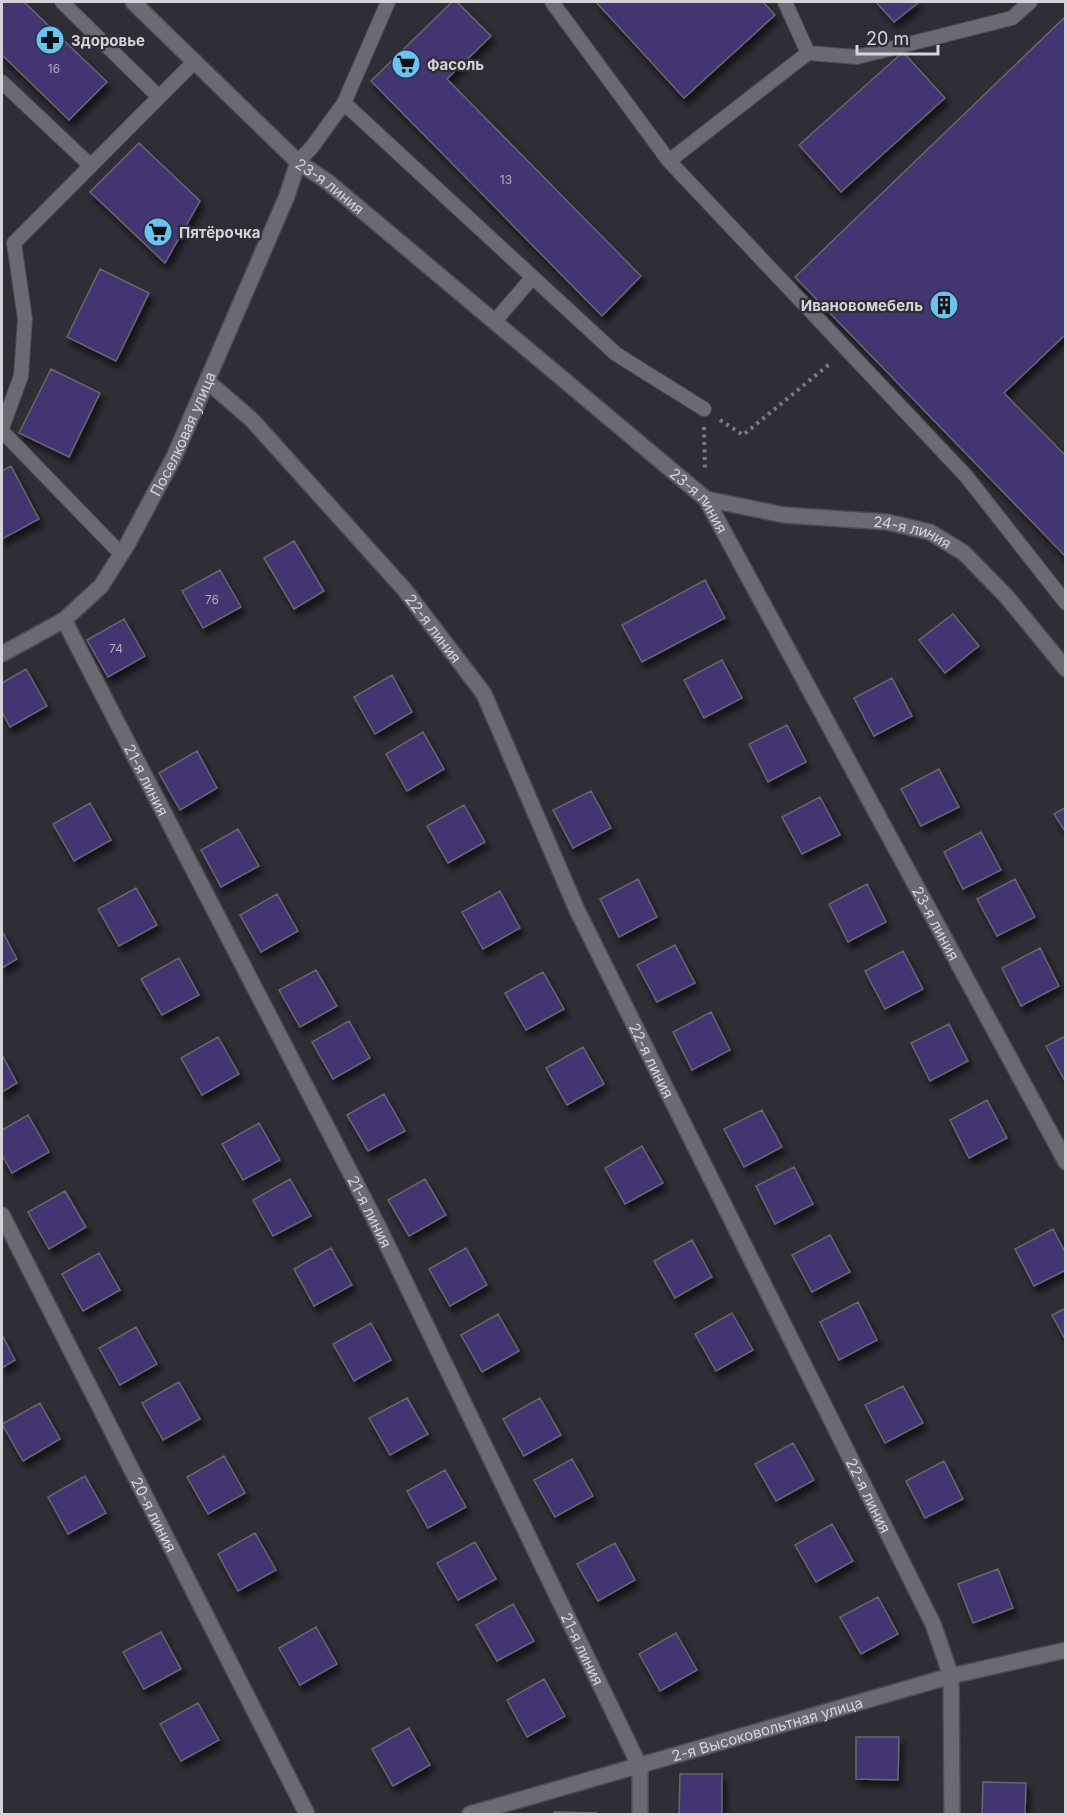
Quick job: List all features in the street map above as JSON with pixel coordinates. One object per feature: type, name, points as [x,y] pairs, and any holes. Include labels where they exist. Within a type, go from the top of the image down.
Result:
[{"type":"street","name":"23-я линия","points":[[133,2],[298,162],[328,183],[495,321],[706,500],[1065,1162]]},
{"type":"street","name":"Поселковая улица","points":[[2,654],[64,620],[100,586],[121,554],[174,457],[287,196],[298,162]]},
{"type":"street","name":"22-я линия","points":[[207,381],[252,420],[405,589],[484,694],[577,910],[933,1624],[951,1676],[952,1815]]},
{"type":"street","name":"24-я линия","points":[[706,500],[784,515],[888,522],[930,532],[964,552],[1006,596],[1065,669]]},
{"type":"street","name":"21-я линия","points":[[64,620],[378,1226],[640,1767],[640,1815]]},
{"type":"street","name":"20-я линия","points":[[2,1215],[307,1815]]},
{"type":"street","name":"2-я Высоковольтная улица","points":[[470,1815],[951,1676],[1065,1650]]},
{"type":"lane","points":[[62,2],[159,97]]},
{"type":"lane","points":[[298,162],[344,103],[388,2]]},
{"type":"lane","points":[[552,2],[669,161],[966,476],[1065,603]]},
{"type":"lane","points":[[785,2],[808,53]]},
{"type":"lane","points":[[669,161],[808,53],[857,57],[1012,18],[1030,2]]},
{"type":"lane","points":[[121,554],[2,429],[21,376],[25,319],[14,243],[195,61]]},
{"type":"lane","points":[[2,82],[91,166]]},
{"type":"lane","points":[[344,103],[616,354],[704,409]]},
{"type":"lane","points":[[495,321],[532,278]]},
{"type":"path","points":[[704,409],[743,435],[846,350]]},
{"type":"path","points":[[704,409],[706,500]]},
{"type":"building","points":[[2,2],[24,2],[107,82],[69,120],[2,55]]},
{"type":"building","points":[[452,2],[457,2],[491,36],[447,79],[641,276],[602,316],[371,81]]},
{"type":"building","points":[[596,2],[763,2],[775,15],[684,98]]},
{"type":"building","points":[[876,2],[919,2],[894,22]]},
{"type":"building","name":"Ивановомебель","points":[[1066,16],[1066,334],[1004,393],[1066,456],[1066,557],[795,277]]},
{"type":"building","points":[[903,52],[945,98],[841,192],[799,145]]},
{"type":"building","name":"Пятёрочка","points":[[139,143],[200,201],[165,263],[90,192]]},
{"type":"building","points":[[100,269],[149,293],[116,361],[67,337]]},
{"type":"building","points":[[51,369],[100,393],[69,457],[19,433]]},
{"type":"building","points":[[11,466],[39,519],[2,539],[2,471]]},
{"type":"building","points":[[294,541],[324,591],[294,609],[264,558]]},
{"type":"building","points":[[220,570],[241,607],[203,628],[182,591]]},
{"type":"building","points":[[705,580],[725,618],[642,662],[622,625]]},
{"type":"building","points":[[953,614],[979,646],[945,673],[919,640]]},
{"type":"building","points":[[124,619],[145,656],[108,677],[87,640]]},
{"type":"building","points":[[722,660],[742,698],[704,718],[684,680]]},
{"type":"building","points":[[26,669],[47,706],[10,727],[2,712],[2,683]]},
{"type":"building","points":[[392,675],[412,712],[375,734],[354,697]]},
{"type":"building","points":[[892,678],[912,716],[874,736],[854,698]]},
{"type":"building","points":[[787,725],[806,762],[768,782],[749,744]]},
{"type":"building","points":[[423,732],[444,769],[407,791],[386,754]]},
{"type":"building","points":[[197,751],[217,788],[180,810],[159,773]]},
{"type":"building","points":[[939,769],[959,807],[921,826],[901,789]]},
{"type":"building","points":[[591,791],[611,828],[573,848],[553,810]]},
{"type":"building","points":[[820,797],[840,835],[802,854],[782,817]]},
{"type":"building","points":[[90,803],[111,840],[74,861],[53,824]]},
{"type":"building","points":[[464,805],[485,842],[448,863],[427,826]]},
{"type":"building","points":[[1066,807],[1066,833],[1054,814]]},
{"type":"building","points":[[238,829],[259,866],[221,887],[201,850]]},
{"type":"building","points":[[981,832],[1001,870],[963,889],[944,852]]},
{"type":"building","points":[[638,879],[657,917],[619,937],[600,899]]},
{"type":"building","points":[[1015,879],[1035,917],[997,936],[977,899]]},
{"type":"building","points":[[867,884],[886,922],[848,942],[829,904]]},
{"type":"building","points":[[136,888],[157,925],[119,946],[98,909]]},
{"type":"building","points":[[500,891],[520,928],[483,949],[462,912]]},
{"type":"building","points":[[277,894],[298,931],[261,952],[240,915]]},
{"type":"building","points":[[2,931],[17,959],[2,968]]},
{"type":"building","points":[[675,945],[695,983],[657,1002],[637,965]]},
{"type":"building","points":[[1040,948],[1059,986],[1021,1006],[1002,968]]},
{"type":"building","points":[[903,951],[923,989],[885,1009],[865,971]]},
{"type":"building","points":[[179,958],[199,995],[162,1015],[141,979]]},
{"type":"building","points":[[316,970],[337,1006],[300,1027],[279,990]]},
{"type":"building","points":[[543,972],[564,1009],[526,1030],[505,993]]},
{"type":"building","points":[[711,1012],[730,1050],[692,1070],[673,1032]]},
{"type":"building","points":[[349,1021],[370,1058],[333,1079],[312,1042]]},
{"type":"building","points":[[949,1024],[968,1061],[930,1081],[911,1043]]},
{"type":"building","points":[[1066,1036],[1066,1083],[1046,1046]]},
{"type":"building","points":[[218,1037],[239,1074],[202,1095],[181,1058]]},
{"type":"building","points":[[583,1047],[604,1084],[567,1105],[546,1068]]},
{"type":"building","points":[[2,1055],[17,1083],[2,1092]]},
{"type":"building","points":[[384,1094],[405,1131],[368,1151],[347,1115]]},
{"type":"building","points":[[987,1100],[1007,1138],[969,1158],[950,1120]]},
{"type":"building","points":[[762,1110],[782,1147],[744,1167],[724,1129]]},
{"type":"building","points":[[28,1115],[49,1152],[12,1173],[2,1155],[2,1130]]},
{"type":"building","points":[[259,1123],[280,1160],[243,1180],[222,1144]]},
{"type":"building","points":[[642,1146],[663,1183],[625,1204],[605,1168]]},
{"type":"building","points":[[794,1167],[813,1204],[775,1224],[756,1186]]},
{"type":"building","points":[[290,1179],[311,1216],[273,1236],[253,1200]]},
{"type":"building","points":[[425,1179],[446,1215],[409,1236],[388,1200]]},
{"type":"building","points":[[65,1191],[86,1227],[49,1249],[28,1212]]},
{"type":"building","points":[[1053,1229],[1066,1254],[1066,1270],[1034,1286],[1015,1249]]},
{"type":"building","points":[[830,1235],[850,1272],[812,1292],[792,1255]]},
{"type":"building","points":[[692,1240],[712,1277],[675,1298],[654,1261]]},
{"type":"building","points":[[331,1248],[352,1285],[314,1306],[294,1269]]},
{"type":"building","points":[[466,1248],[487,1285],[450,1306],[429,1269]]},
{"type":"building","points":[[99,1253],[120,1290],[83,1311],[62,1274]]},
{"type":"building","points":[[858,1302],[877,1340],[839,1360],[820,1322]]},
{"type":"building","points":[[1066,1308],[1066,1341],[1052,1315]]},
{"type":"building","points":[[732,1313],[753,1350],[716,1371],[695,1334]]},
{"type":"building","points":[[498,1314],[519,1351],[482,1372],[461,1335]]},
{"type":"building","points":[[371,1323],[391,1360],[354,1381],[333,1344]]},
{"type":"building","points":[[136,1327],[157,1364],[120,1385],[99,1348]]},
{"type":"building","points":[[2,1335],[15,1360],[2,1368]]},
{"type":"building","points":[[179,1382],[200,1419],[163,1440],[142,1403]]},
{"type":"building","points":[[903,1386],[923,1423],[885,1443],[865,1405]]},
{"type":"building","points":[[407,1398],[428,1434],[390,1455],[369,1418]]},
{"type":"building","points":[[540,1398],[561,1435],[524,1456],[503,1419]]},
{"type":"building","points":[[40,1403],[60,1439],[23,1461],[2,1424]]},
{"type":"building","points":[[793,1443],[814,1480],[776,1501],[755,1464]]},
{"type":"building","points":[[224,1456],[245,1493],[208,1514],[187,1477]]},
{"type":"building","points":[[572,1459],[593,1496],[555,1517],[534,1480]]},
{"type":"building","points":[[944,1461],[963,1499],[925,1518],[906,1481]]},
{"type":"building","points":[[445,1470],[466,1507],[428,1528],[407,1491]]},
{"type":"building","points":[[85,1476],[106,1513],[68,1534],[48,1497]]},
{"type":"building","points":[[832,1524],[853,1561],[816,1582],[795,1545]]},
{"type":"building","points":[[255,1533],[276,1570],[238,1591],[218,1554]]},
{"type":"building","points":[[475,1542],[496,1579],[458,1600],[437,1563]]},
{"type":"building","points":[[615,1543],[635,1580],[598,1601],[577,1564]]},
{"type":"building","points":[[998,1569],[1013,1608],[973,1623],[958,1584]]},
{"type":"building","points":[[878,1597],[898,1634],[861,1654],[840,1617]]},
{"type":"building","points":[[513,1604],[534,1641],[497,1661],[476,1625]]},
{"type":"building","points":[[316,1627],[337,1664],[300,1685],[279,1648]]},
{"type":"building","points":[[161,1632],[181,1669],[144,1689],[123,1652]]},
{"type":"building","points":[[676,1633],[697,1670],[660,1691],[639,1654]]},
{"type":"building","points":[[544,1679],[565,1716],[527,1737],[507,1700]]},
{"type":"building","points":[[198,1703],[219,1740],[181,1761],[160,1724]]},
{"type":"building","points":[[409,1728],[430,1765],[393,1786],[372,1749]]},
{"type":"building","points":[[856,1737],[899,1737],[898,1780],[856,1779]]},
{"type":"building","points":[[680,1774],[722,1774],[722,1814],[679,1814]]},
{"type":"building","points":[[983,1782],[1026,1783],[1025,1814],[982,1814]]},
{"type":"building","points":[[554,1812],[597,1813],[597,1814],[554,1814]]},
{"type":"place","name":"Здоровье","points":[[50,40]]},
{"type":"place","name":"Фасоль","points":[[406,64]]},
{"type":"place","name":"Пятёрочка","points":[[158,232]]},
{"type":"place","name":"Ивановомебель","points":[[944,305]]}]
